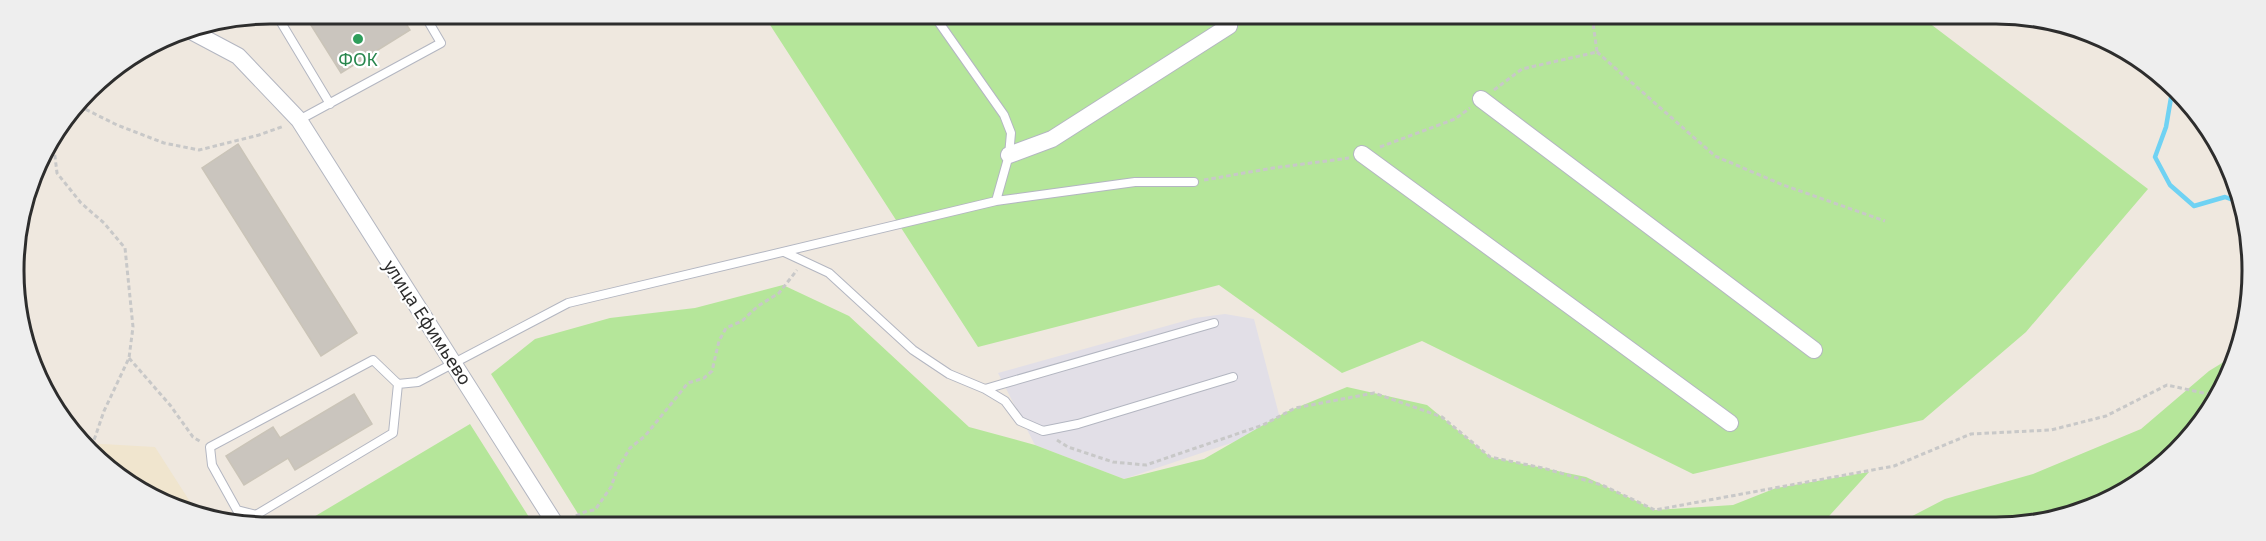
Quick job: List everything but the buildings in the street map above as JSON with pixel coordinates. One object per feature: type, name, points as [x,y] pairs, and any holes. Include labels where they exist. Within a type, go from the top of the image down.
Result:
[{"type":"street","points":[[1009,154],[1052,139],[1229,26]]},
{"type":"street","name":"улица Ефимьево","points":[[198,35],[238,56],[299,120],[551,517]]},
{"type":"street","points":[[1481,99],[1814,350]]},
{"type":"street","points":[[1362,154],[1730,423]]},
{"type":"lane","points":[[282,24],[330,104]]},
{"type":"lane","points":[[299,120],[441,43],[430,24]]},
{"type":"lane","points":[[940,24],[1004,115],[1011,133],[1009,154],[996,201]]},
{"type":"lane","points":[[398,384],[418,382],[568,303],[996,201],[1135,182],[1194,182]]},
{"type":"lane","points":[[784,252],[828,273],[913,350],[949,374],[985,389],[1005,401],[1020,421],[1043,431],[1078,424],[1233,376]]},
{"type":"lane","points":[[985,389],[1214,323]]},
{"type":"lane","points":[[374,360],[398,384],[393,433],[255,515],[237,510],[212,465],[210,447],[374,360]]},
{"type":"path","points":[[1593,24],[1597,52],[1715,156],[1783,185],[1885,221]]},
{"type":"path","points":[[1194,182],[1273,168],[1350,158],[1455,119],[1522,69],[1597,52]]},
{"type":"path","points":[[84,109],[117,125],[164,143],[199,150],[260,135],[299,120]]},
{"type":"path","points":[[54,152],[57,173],[81,203],[104,223],[125,248],[133,327],[129,358],[104,411],[94,443]]},
{"type":"path","points":[[574,517],[595,510],[611,487],[616,470],[630,448],[645,436],[688,383],[704,378],[712,371],[719,341],[726,328],[742,321],[758,306],[779,293],[797,272],[802,260]]},
{"type":"path","points":[[129,358],[170,405],[193,437],[210,447]]},
{"type":"path","points":[[1043,431],[1068,447],[1113,462],[1146,465],[1263,425],[1295,408],[1374,393],[1442,417],[1490,457],[1543,468],[1602,485],[1655,510],[1894,466],[1971,434],[2051,430],[2106,416],[2167,385],[2209,394]]},
{"type":"shaded area","points":[[1225,314],[1254,319],[1282,426],[1124,479],[1035,445],[998,373],[1195,318]]},
{"type":"shaded area","points":[[95,444],[155,447],[192,504],[147,484],[120,466]]},
{"type":"green space","points":[[769,24],[1931,24],[2148,189],[2026,332],[1923,420],[1693,474],[1422,341],[1342,373],[1219,285],[978,347]]},
{"type":"green space","points":[[783,285],[849,316],[969,427],[1035,445],[1124,479],[1204,459],[1286,412],[1347,387],[1427,405],[1490,457],[1586,477],[1655,510],[1733,505],[1776,488],[1869,472],[1828,517],[580,517],[491,374],[535,339],[610,318],[695,308]]},
{"type":"green space","points":[[2224,362],[2209,394],[2181,433],[2146,466],[2105,492],[2059,509],[2028,515],[1910,517],[1945,499],[2033,474],[2141,429],[2209,371]]},
{"type":"green space","points":[[470,424],[529,517],[314,517]]},
{"type":"waterway","points":[[2171,97],[2166,127],[2155,157],[2170,185],[2194,206],[2225,197],[2232,199]]},
{"type":"place","name":"ФОК","points":[[358,39]]}]
